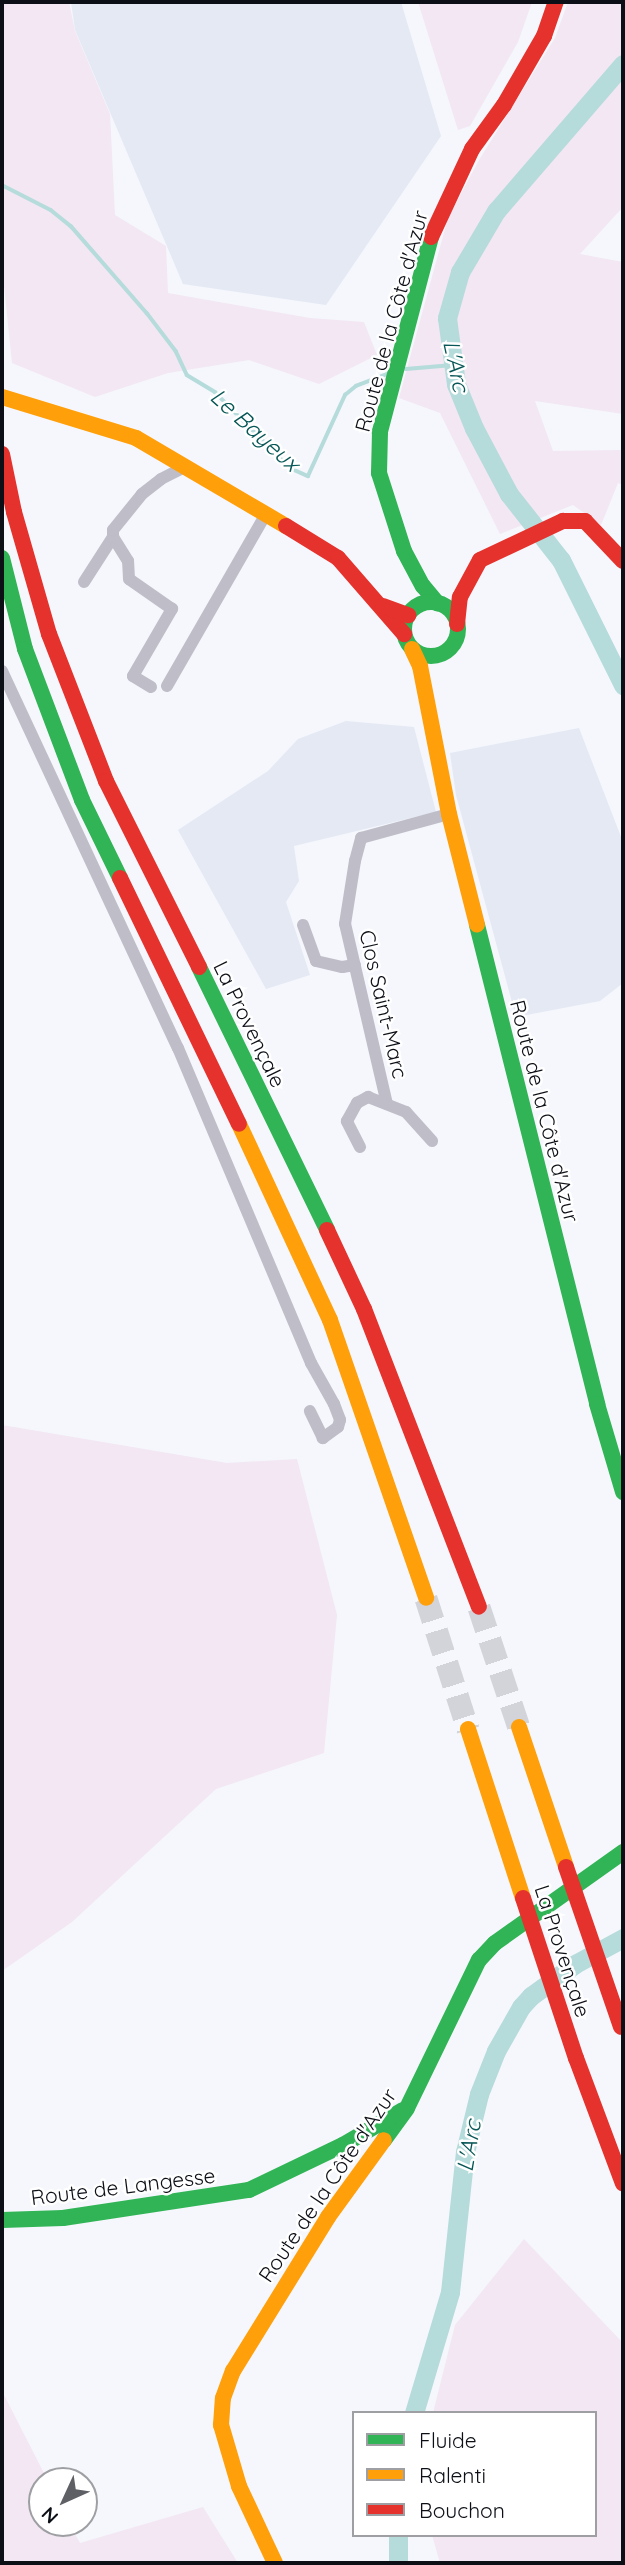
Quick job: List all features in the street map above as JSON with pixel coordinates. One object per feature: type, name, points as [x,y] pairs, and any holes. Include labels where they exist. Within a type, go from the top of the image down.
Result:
[{"type":"main road","name":"Route de la Côte d'Azur","points":[[442,606],[428,594],[404,551],[379,473],[380,432],[434,227],[472,149],[503,105],[544,36],[556,2]]},
{"type":"main road","points":[[2,397],[108,428],[159,450],[266,514],[338,558],[383,606],[412,649],[428,656],[443,653],[454,643],[460,597],[473,568],[490,553],[563,521],[585,521],[623,561]]},
{"type":"main road","name":"La Provençale","points":[[2,454],[14,513],[49,634],[106,781],[300,1172],[364,1308],[479,1607]]},
{"type":"main road","name":"Route de la Côte d'Azur","points":[[404,551],[410,612]]},
{"type":"main road","points":[[2,558],[25,649],[82,800],[269,1186],[330,1320],[426,1598]]},
{"type":"main road","points":[[404,634],[410,612],[422,604],[442,606],[460,597]]},
{"type":"main road","points":[[383,606],[410,612]]},
{"type":"main road","points":[[442,606],[457,624]]},
{"type":"main road","name":"Route de la Côte d'Azur","points":[[412,649],[420,666],[432,739],[449,814],[597,1404],[623,1492]]},
{"type":"main road","name":"Route de la Côte d'Azur","points":[[432,739],[435,677],[443,653]]},
{"type":"main road","name":"La Provençale","points":[[519,1727],[622,2030]]},
{"type":"main road","name":"La Provençale","points":[[468,1729],[576,2058],[623,2184]]},
{"type":"main road","name":"Route de la Côte d'Azur","points":[[275,2563],[227,2455],[221,2425],[223,2398],[233,2371],[371,2154],[407,2108],[479,1960],[495,1943],[623,1852]]},
{"type":"main road","name":"Route de Langesse","points":[[2,2220],[63,2218],[249,2190],[343,2145],[407,2108]]},
{"type":"street","points":[[151,687],[133,676],[172,609],[129,579],[128,561],[113,537],[113,530],[142,494],[161,479],[187,466]]},
{"type":"street","points":[[167,686],[266,514]]},
{"type":"street","points":[[84,582],[113,537]]},
{"type":"street","points":[[2,671],[178,1048],[311,1363],[334,1404],[340,1420],[338,1427],[323,1438],[310,1411]]},
{"type":"street","name":"Clos Saint-Marc","points":[[387,1104],[345,924],[360,838],[449,814]]},
{"type":"street","points":[[303,925],[316,961],[342,967],[355,965]]},
{"type":"street","points":[[360,1147],[346,1121],[357,1102],[368,1097],[406,1112],[432,1141]]},
{"type":"shaded area","points":[[2,2],[69,2],[75,31],[110,114],[115,215],[166,246],[168,293],[310,318],[364,322],[377,355],[319,384],[249,360],[168,373],[95,397],[12,363],[2,266]]},
{"type":"shaded area","points":[[71,2],[401,2],[441,136],[326,305],[183,284],[75,30]]},
{"type":"shaded area","points":[[418,2],[532,2],[518,42],[470,126],[458,130]]},
{"type":"shaded area","points":[[568,2],[623,2],[623,207],[580,254],[623,262],[623,414],[535,401],[553,451],[623,450],[623,485],[618,483],[601,525],[573,505],[500,534],[440,413],[399,398],[448,218],[479,160],[555,38]]},
{"type":"shaded area","points":[[346,721],[414,727],[436,812],[294,846],[299,881],[286,902],[310,975],[266,989],[178,830],[268,771],[298,739]]},
{"type":"shaded area","points":[[579,728],[623,842],[623,983],[600,1001],[516,1017],[456,795],[450,753]]},
{"type":"shaded area","points":[[2,1425],[227,1463],[297,1459],[337,1615],[324,1753],[216,1789],[72,1922],[2,1971]]},
{"type":"shaded area","points":[[524,2239],[623,2343],[623,2563],[440,2563],[433,2537],[597,2537],[597,2411],[434,2411],[455,2325]]},
{"type":"shaded area","points":[[2,2391],[41,2467],[28,2467],[28,2537],[77,2537],[80,2543],[203,2507],[238,2563],[2,2563]]},
{"type":"waterway","name":"Le Bayeux","points":[[623,64],[496,211],[460,272],[447,318],[456,384],[474,428],[509,494],[561,560],[623,685]]},
{"type":"waterway","name":"Le Bayeux","points":[[2,185],[51,210],[71,226],[147,313],[176,351],[187,375],[215,392],[290,468],[308,476],[345,395],[356,386],[388,374]]},
{"type":"waterway","name":"Le Bayeux","points":[[406,369],[453,365]]},
{"type":"waterway","name":"L'Arc","points":[[415,2411],[450,2292],[465,2152],[479,2094],[496,2051],[521,2007],[531,1996],[575,1964],[623,1938]]},
{"type":"waterway","name":"L'Arc","points":[[398,2537],[398,2563]]},
{"type":"tunnel","points":[[426,1598],[468,1729]]},
{"type":"tunnel","points":[[479,1607],[519,1727]]},
{"type":"traffic: fast","points":[[431,237],[380,432],[379,473],[404,551],[423,586],[438,604]]},
{"type":"traffic: fast","points":[[2,558],[25,649],[82,800],[120,878]]},
{"type":"traffic: fast","points":[[431,602],[450,610],[458,629],[450,648],[431,656],[412,648],[404,629],[412,610],[431,602]]},
{"type":"traffic: fast","points":[[477,925],[597,1404],[623,1492]]},
{"type":"traffic: fast","points":[[199,967],[327,1230]]},
{"type":"traffic: fast","points":[[384,2140],[407,2108],[479,1960],[495,1943],[623,1852]]},
{"type":"traffic: fast","points":[[2,2220],[63,2218],[249,2190],[343,2145],[403,2110]]},
{"type":"traffic: slow","points":[[2,397],[136,438],[286,526]]},
{"type":"traffic: slow","points":[[412,649],[420,666],[449,814],[477,925]]},
{"type":"traffic: slow","points":[[239,1124],[330,1320],[426,1598]]},
{"type":"traffic: slow","points":[[519,1727],[566,1867]]},
{"type":"traffic: slow","points":[[468,1729],[523,1898]]},
{"type":"traffic: slow","points":[[275,2563],[239,2486],[221,2425],[223,2398],[233,2371],[328,2217],[384,2140]]},
{"type":"traffic: jam","points":[[431,237],[472,149],[504,105],[544,36],[556,2]]},
{"type":"traffic: jam","points":[[2,454],[14,512],[49,634],[106,781],[199,967]]},
{"type":"traffic: jam","points":[[457,624],[460,597],[480,560],[563,521],[585,521],[623,561]]},
{"type":"traffic: jam","points":[[286,526],[338,558],[404,634]]},
{"type":"traffic: jam","points":[[383,606],[408,615]]},
{"type":"traffic: jam","points":[[120,878],[239,1124]]},
{"type":"traffic: jam","points":[[327,1230],[364,1309],[479,1607]]},
{"type":"traffic: jam","points":[[566,1867],[621,2027]]},
{"type":"traffic: jam","points":[[523,1898],[576,2058]]},
{"type":"traffic: jam","points":[[576,2058],[623,2184]]}]
